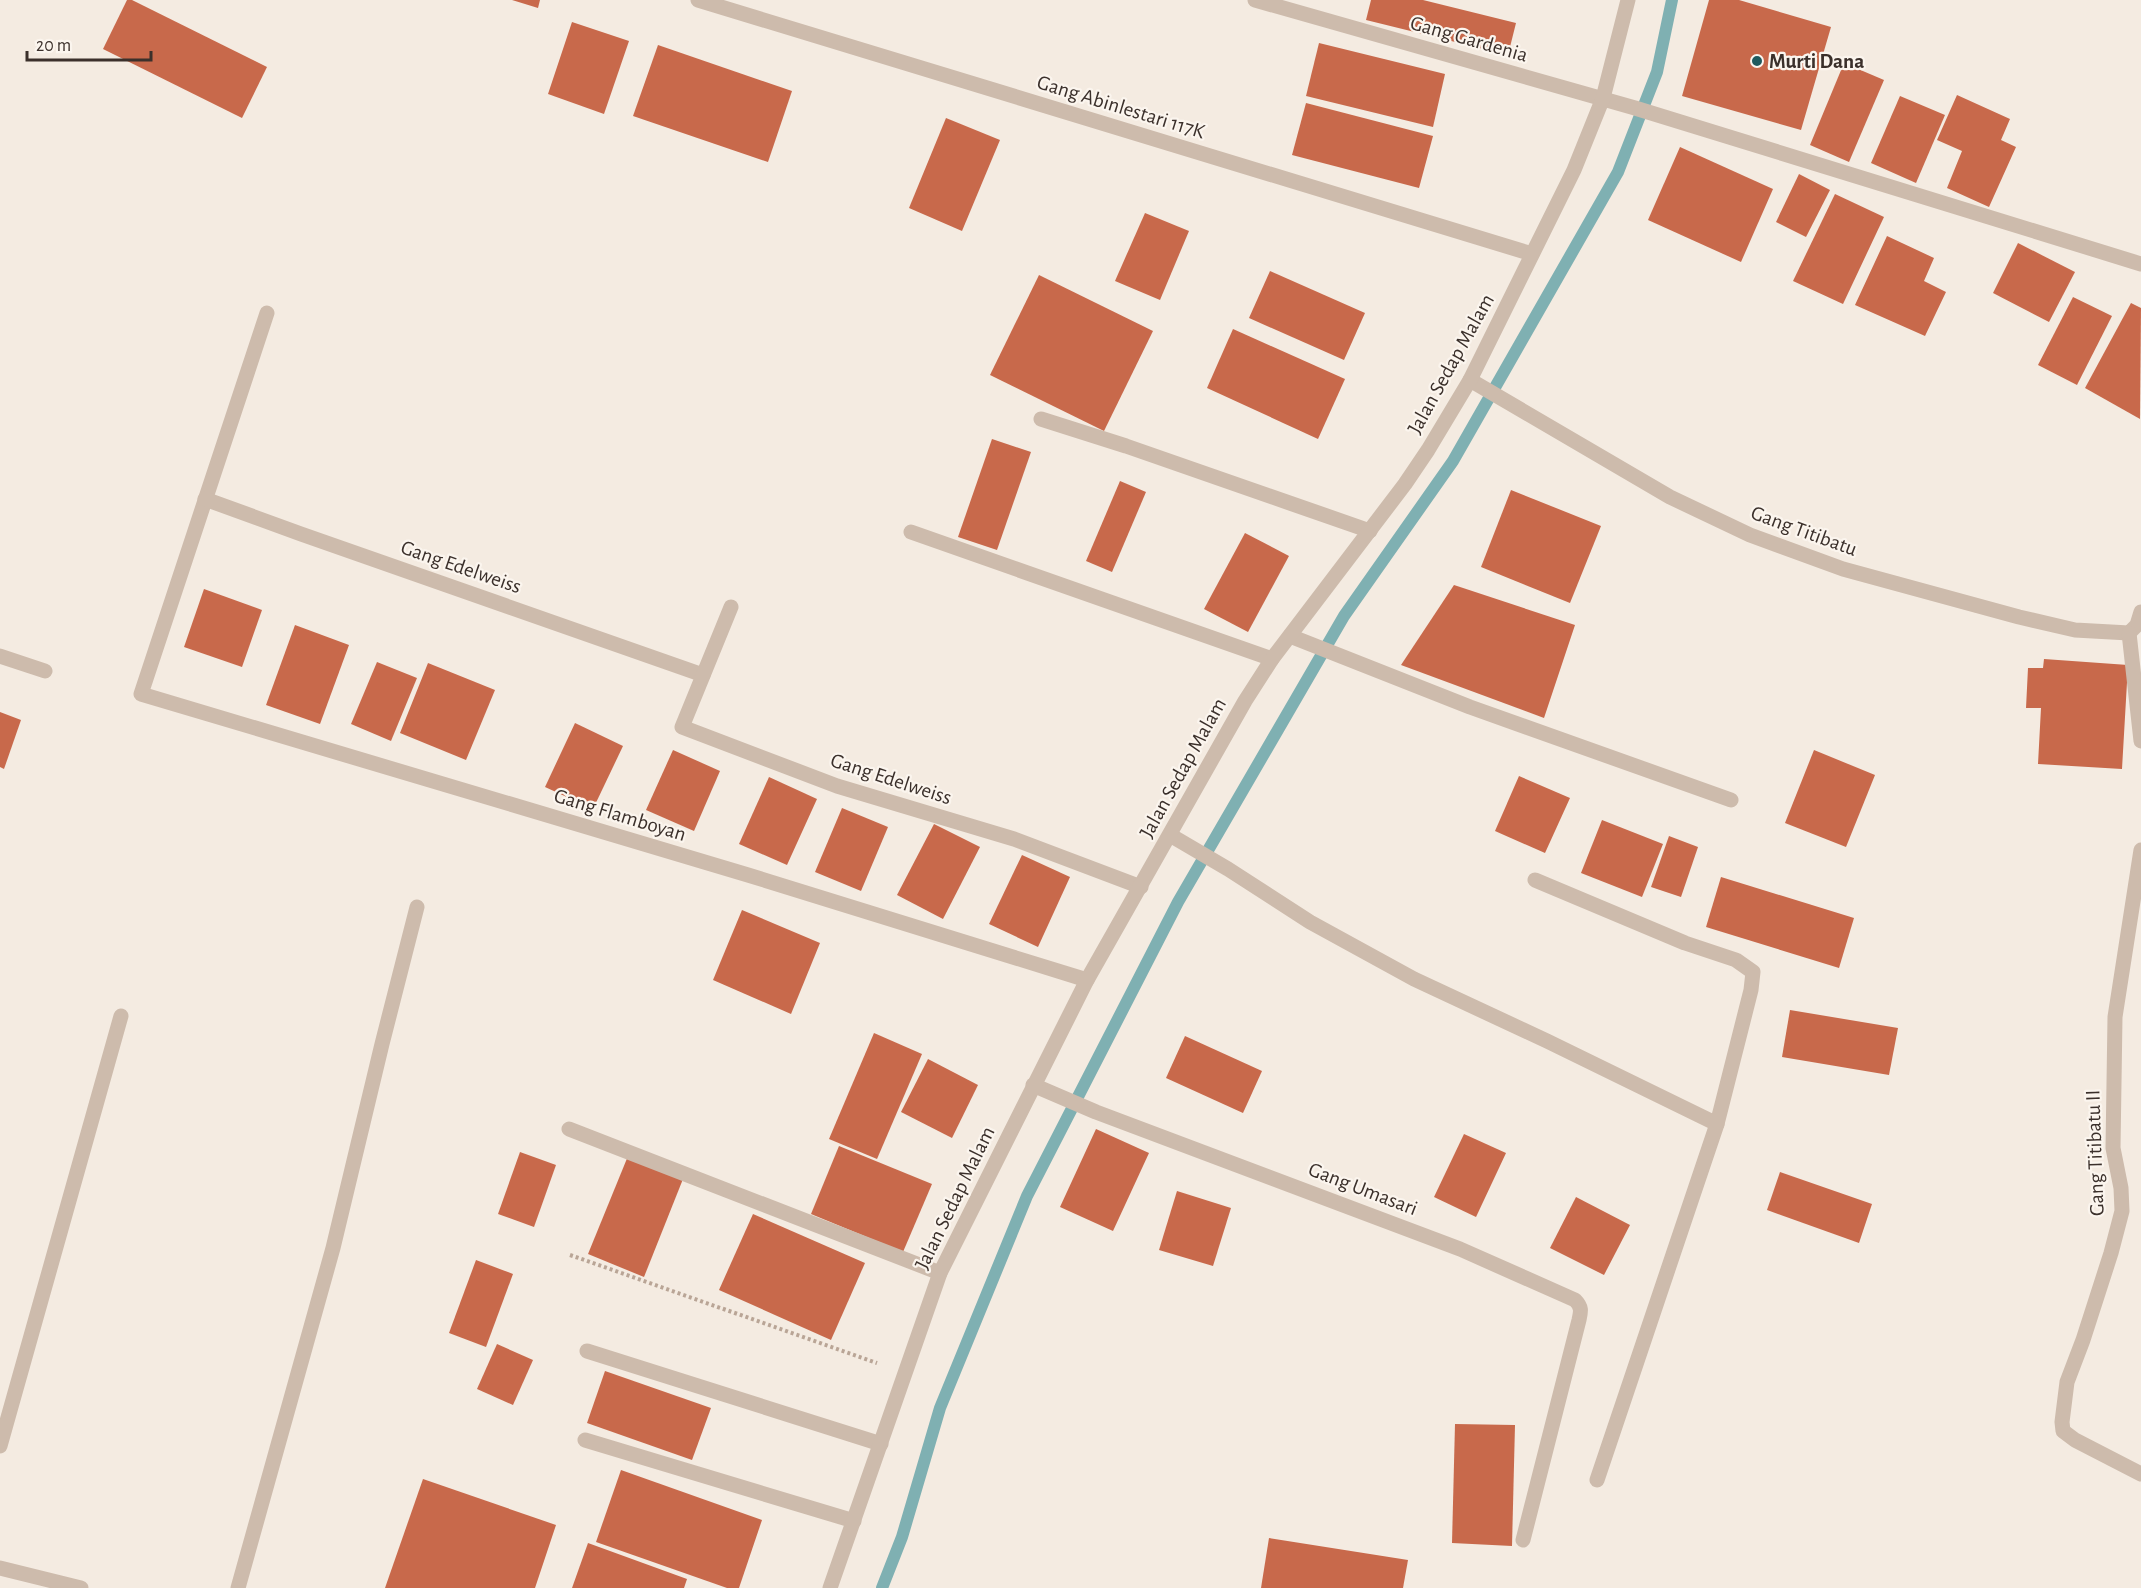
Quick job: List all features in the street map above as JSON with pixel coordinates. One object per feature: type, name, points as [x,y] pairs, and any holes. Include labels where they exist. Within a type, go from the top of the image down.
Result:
[{"type":"street","name":"Gang Abinlestari 117K","points":[[698,0],[1533,254]]},
{"type":"street","name":"Gang Gardenia","points":[[1255,0],[1603,98],[2141,264]]},
{"type":"street","name":"Jalan Sedap Malam","points":[[830,1588],[940,1273],[1033,1085],[1087,980],[1245,701],[1272,658],[1370,531],[1428,450],[1470,380],[1574,170],[1603,98],[1628,0]]},
{"type":"street","points":[[205,499],[267,313]]},
{"type":"street","name":"Gang Titibatu","points":[[1470,380],[1670,497],[1750,535],[1843,569],[2019,617],[2075,630],[2129,633]]},
{"type":"street","points":[[1041,418],[1370,531]]},
{"type":"street","name":"Gang Edelweiss","points":[[205,499],[703,675]]},
{"type":"street","name":"Gang Flamboyan","points":[[205,499],[141,694],[1087,980]]},
{"type":"street","points":[[911,532],[1272,658]]},
{"type":"street","name":"Gang Edelweiss","points":[[731,607],[682,727],[837,786],[1014,839],[1141,887]]},
{"type":"street","points":[[2141,612],[2137,625],[2129,633],[2141,741]]},
{"type":"street","points":[[1290,636],[1470,707],[1731,800]]},
{"type":"street","points":[[0,656],[45,671]]},
{"type":"street","points":[[1170,836],[1228,869],[1310,922],[1414,979],[1717,1124]]},
{"type":"street","name":"Gang Titibatu II","points":[[2141,850],[2115,1017],[2113,1148],[2121,1188],[2122,1211],[2104,1275],[2067,1382],[2062,1422],[2063,1431],[2075,1440],[2141,1474]]},
{"type":"street","points":[[1535,880],[1685,943],[1736,960],[1753,972],[1752,990],[1717,1124],[1597,1480]]},
{"type":"street","points":[[238,1588],[333,1248],[417,907]]},
{"type":"street","points":[[0,1446],[121,1016]]},
{"type":"street","name":"Gang Umasari","points":[[1033,1085],[1096,1112],[1460,1249],[1570,1296],[1580,1305],[1575,1336],[1523,1540]]},
{"type":"street","points":[[570,1129],[940,1273]]},
{"type":"street","points":[[587,1350],[881,1444]]},
{"type":"street","points":[[585,1440],[854,1521]]},
{"type":"street","points":[[0,1568],[81,1588]]},
{"type":"path","points":[[570,1255],[906,1374]]},
{"type":"building","points":[[127,0],[132,0],[267,67],[242,118],[103,49]]},
{"type":"building","points":[[512,0],[540,0],[538,8]]},
{"type":"building","points":[[1371,0],[1423,0],[1516,23],[1508,55],[1366,20]]},
{"type":"building","name":"Murti Dana","points":[[1709,0],[1739,0],[1831,27],[1801,130],[1682,96]]},
{"type":"building","points":[[572,22],[629,41],[604,114],[548,94]]},
{"type":"building","points":[[1319,43],[1445,74],[1433,127],[1306,96]]},
{"type":"building","points":[[658,45],[792,91],[768,162],[633,116]]},
{"type":"building","points":[[1844,63],[1884,80],[1849,162],[1810,145]]},
{"type":"building","points":[[1957,95],[2010,119],[2001,140],[2016,147],[1989,207],[1947,188],[1962,151],[1937,140]]},
{"type":"building","points":[[1900,96],[1945,115],[1916,183],[1871,163]]},
{"type":"building","points":[[1306,103],[1433,136],[1419,188],[1292,155]]},
{"type":"building","points":[[946,118],[1000,140],[962,231],[909,208]]},
{"type":"building","points":[[1680,147],[1773,189],[1741,262],[1648,220]]},
{"type":"building","points":[[1799,174],[1830,190],[1806,237],[1776,222]]},
{"type":"building","points":[[1835,194],[1884,217],[1843,304],[1793,281]]},
{"type":"building","points":[[1145,213],[1189,231],[1160,300],[1115,281]]},
{"type":"building","points":[[1887,236],[1934,258],[1924,281],[1946,292],[1925,336],[1855,305]]},
{"type":"building","points":[[2018,243],[2075,272],[2049,322],[1993,293]]},
{"type":"building","points":[[1270,271],[1365,313],[1344,360],[1249,318]]},
{"type":"building","points":[[1039,275],[1153,331],[1104,431],[990,375]]},
{"type":"building","points":[[2073,297],[2112,316],[2077,385],[2038,365]]},
{"type":"building","points":[[2131,303],[2141,308],[2140,419],[2085,388]]},
{"type":"building","points":[[1233,329],[1345,379],[1318,439],[1207,388]]},
{"type":"building","points":[[992,439],[1031,452],[997,550],[958,537]]},
{"type":"building","points":[[1120,481],[1146,492],[1112,572],[1086,561]]},
{"type":"building","points":[[1511,490],[1601,526],[1570,603],[1481,567]]},
{"type":"building","points":[[1245,533],[1289,556],[1248,632],[1204,609]]},
{"type":"building","points":[[1454,585],[1575,625],[1544,718],[1401,665]]},
{"type":"building","points":[[204,589],[262,610],[242,667],[184,647]]},
{"type":"building","points":[[295,625],[349,645],[320,724],[266,705]]},
{"type":"building","points":[[2044,659],[2128,665],[2122,769],[2038,764],[2041,708],[2026,708],[2028,668],[2043,668]]},
{"type":"building","points":[[377,662],[417,678],[391,741],[351,724]]},
{"type":"building","points":[[428,663],[495,690],[466,760],[400,733]]},
{"type":"building","points":[[0,712],[21,720],[4,769],[0,767]]},
{"type":"building","points":[[575,723],[623,746],[593,809],[545,787]]},
{"type":"building","points":[[673,750],[720,771],[694,831],[646,810]]},
{"type":"building","points":[[1814,750],[1875,775],[1846,847],[1785,823]]},
{"type":"building","points":[[1519,776],[1570,798],[1545,853],[1495,831]]},
{"type":"building","points":[[769,777],[817,799],[787,865],[739,844]]},
{"type":"building","points":[[842,808],[888,827],[861,891],[815,872]]},
{"type":"building","points":[[1602,820],[1663,844],[1642,897],[1581,873]]},
{"type":"building","points":[[934,824],[980,847],[943,919],[897,895]]},
{"type":"building","points":[[1669,836],[1698,847],[1681,897],[1651,887]]},
{"type":"building","points":[[1022,855],[1070,877],[1038,947],[989,924]]},
{"type":"building","points":[[1721,877],[1854,918],[1839,968],[1706,927]]},
{"type":"building","points":[[742,910],[820,943],[791,1014],[713,980]]},
{"type":"building","points":[[1790,1010],[1898,1028],[1889,1075],[1782,1057]]},
{"type":"building","points":[[874,1033],[922,1054],[877,1159],[829,1139]]},
{"type":"building","points":[[1185,1036],[1262,1071],[1243,1113],[1166,1078]]},
{"type":"building","points":[[928,1059],[978,1085],[952,1138],[901,1112]]},
{"type":"building","points":[[1096,1129],[1149,1153],[1113,1231],[1060,1207]]},
{"type":"building","points":[[1464,1134],[1506,1153],[1476,1217],[1434,1197]]},
{"type":"building","points":[[839,1146],[932,1184],[903,1252],[811,1214]]},
{"type":"building","points":[[520,1152],[556,1165],[534,1227],[498,1214]]},
{"type":"building","points":[[628,1156],[683,1179],[644,1277],[588,1254]]},
{"type":"building","points":[[1780,1172],[1872,1204],[1859,1243],[1767,1210]]},
{"type":"building","points":[[1177,1191],[1231,1208],[1213,1266],[1159,1250]]},
{"type":"building","points":[[1576,1197],[1630,1225],[1604,1275],[1550,1248]]},
{"type":"building","points":[[753,1214],[865,1263],[831,1340],[719,1290]]},
{"type":"building","points":[[476,1260],[513,1274],[486,1347],[449,1333]]},
{"type":"building","points":[[497,1344],[533,1360],[513,1405],[477,1389]]},
{"type":"building","points":[[605,1371],[711,1408],[692,1460],[587,1423]]},
{"type":"building","points":[[1455,1424],[1515,1425],[1512,1546],[1452,1543]]},
{"type":"building","points":[[621,1470],[762,1520],[739,1588],[727,1588],[596,1542]]},
{"type":"building","points":[[423,1479],[556,1525],[535,1588],[385,1588]]},
{"type":"building","points":[[1269,1538],[1408,1560],[1403,1588],[1261,1588]]},
{"type":"building","points":[[588,1543],[687,1579],[684,1588],[572,1588]]},
{"type":"waterway","points":[[882,1588],[902,1537],[940,1408],[1027,1196],[1178,902],[1344,616],[1453,461],[1618,172],[1657,72],[1672,0]]},
{"type":"place","name":"Murti Dana","points":[[1757,61]]}]
